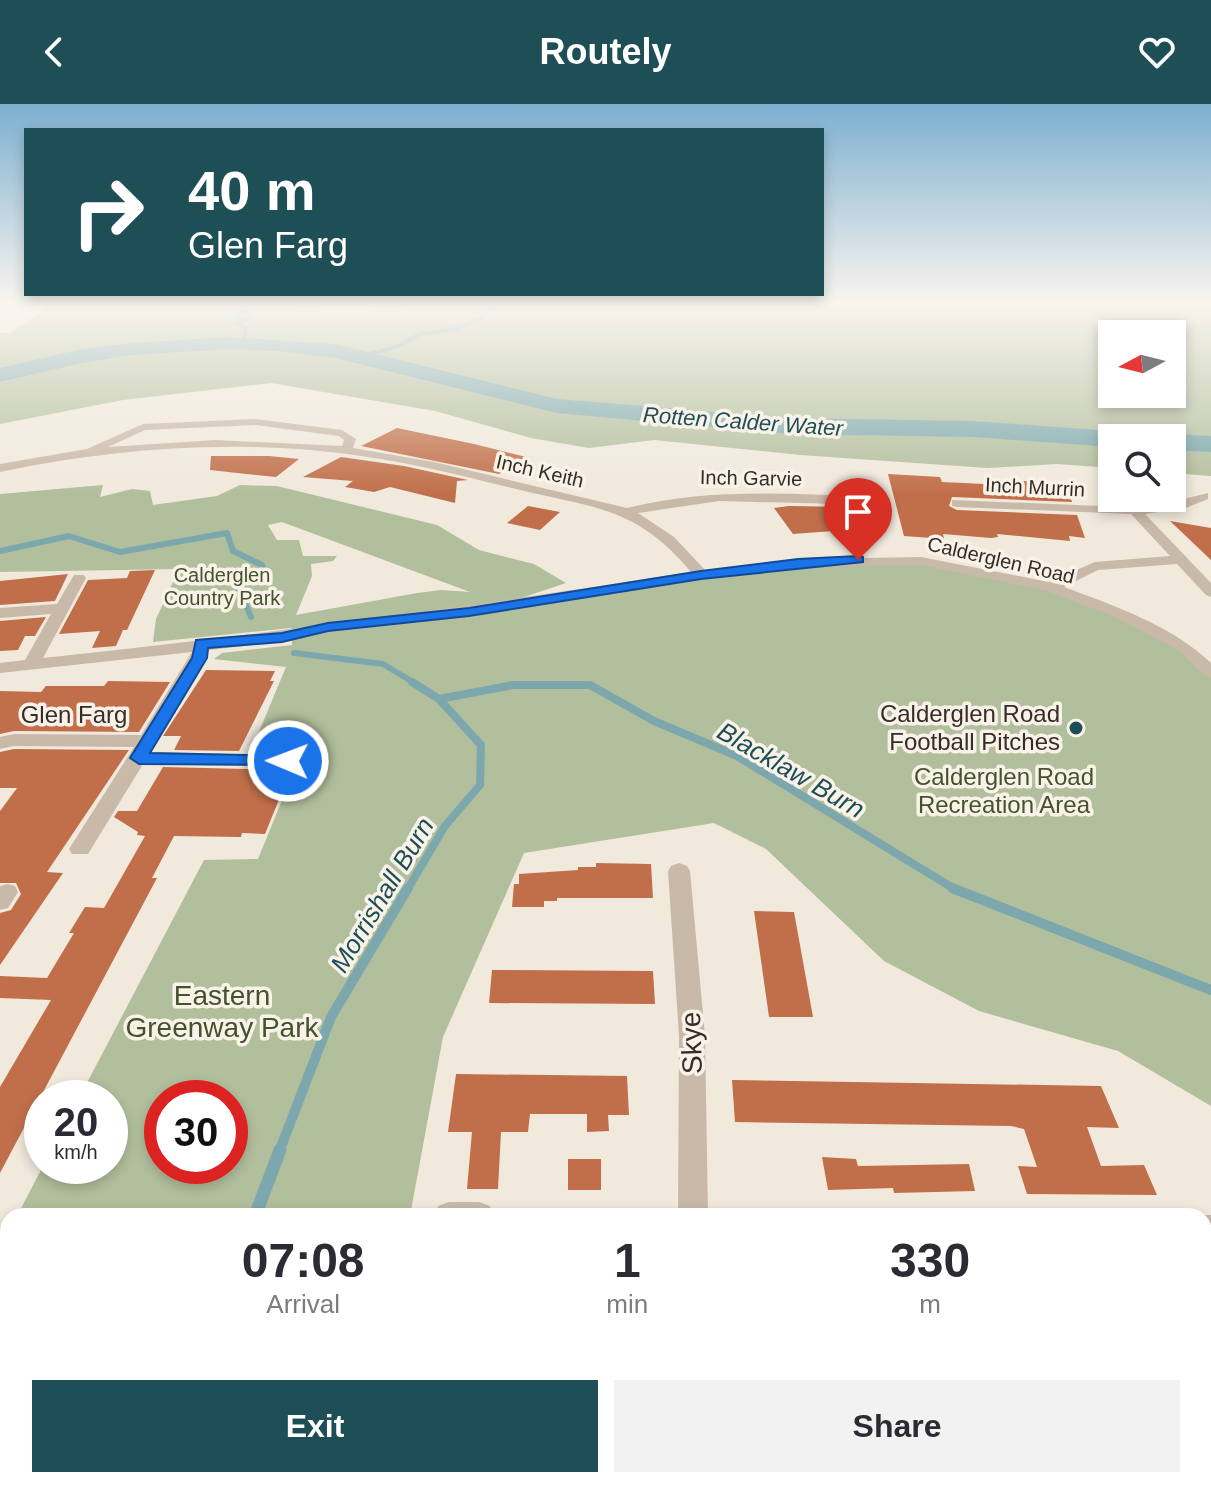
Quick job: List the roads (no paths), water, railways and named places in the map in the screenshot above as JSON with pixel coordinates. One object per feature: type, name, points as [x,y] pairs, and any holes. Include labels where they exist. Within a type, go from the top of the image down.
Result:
[{"type":"street","name":"Inch Keith","points":[[83,454],[143,427],[255,422],[342,433],[350,439],[346,451]]},
{"type":"street","name":"Inch Keith","points":[[0,468],[83,454],[164,447],[272,445],[346,451],[431,466],[626,512],[670,538],[701,575]]},
{"type":"street","name":"Inch Murrin","points":[[1186,505],[1195,504],[1203,496]]},
{"type":"street","name":"Inch Garvie","points":[[626,512],[658,502],[695,497],[878,501]]},
{"type":"street","name":"Inch Murrin","points":[[957,503],[1098,509]]},
{"type":"street","points":[[1136,512],[1211,592]]},
{"type":"street","name":"Calderglen Road","points":[[0,668],[282,637],[328,627],[469,612],[701,575],[798,563],[858,560],[921,561],[1051,587],[1119,613],[1186,648],[1211,672]]},
{"type":"street","points":[[1051,587],[1095,566],[1178,560]]},
{"type":"street","points":[[31,664],[79,578]]},
{"type":"street","points":[[0,613],[63,608]]},
{"type":"street","name":"Glen Farg","points":[[80,849],[199,658],[202,644]]},
{"type":"street","name":"Glen Farg","points":[[0,743],[14,740],[288,761]]},
{"type":"street","name":"Skye","points":[[679,871],[692,1036],[693,1208]]},
{"type":"waterway","name":"Rotten Calder Water","points":[[0,375],[41,366]]},
{"type":"waterway","name":"Rotten Calder Water","points":[[397,366],[479,389],[557,406],[789,426],[973,429],[1098,438]]},
{"type":"waterway","name":"Rotten Calder Water","points":[[1186,443],[1211,444]]},
{"type":"waterway","name":"Blacklaw Burn","points":[[0,551],[69,536],[120,552],[227,533],[233,551],[262,565],[265,571],[238,588],[251,617]]},
{"type":"waterway","name":"Blacklaw Burn","points":[[294,653],[383,664],[416,684]]},
{"type":"waterway","name":"Blacklaw Burn","points":[[412,682],[439,699]]},
{"type":"waterway","name":"Blacklaw Burn","points":[[439,699],[513,685],[590,685],[654,721],[737,756],[954,889]]},
{"type":"waterway","name":"Morrishall Burn","points":[[407,890],[445,826],[480,785],[481,745],[439,699]]},
{"type":"waterway","name":"Morrishall Burn","points":[[279,1152],[331,1017],[408,888]]},
{"type":"waterway","name":"Blacklaw Burn","points":[[954,889],[1211,990]]},
{"type":"waterway","name":"Morrishall Burn","points":[[258,1208],[280,1150]]},
{"type":"place","name":"Calderglen Road Football Pitches","points":[[1076,728]]},
{"type":"park label","name":"Calderglen Country Park","points":[[222,586]]},
{"type":"park label","name":"Calderglen Road Recreation Area","points":[[1004,791]]},
{"type":"park label","name":"Eastern Greenway Park","points":[[222,1011]]}]
